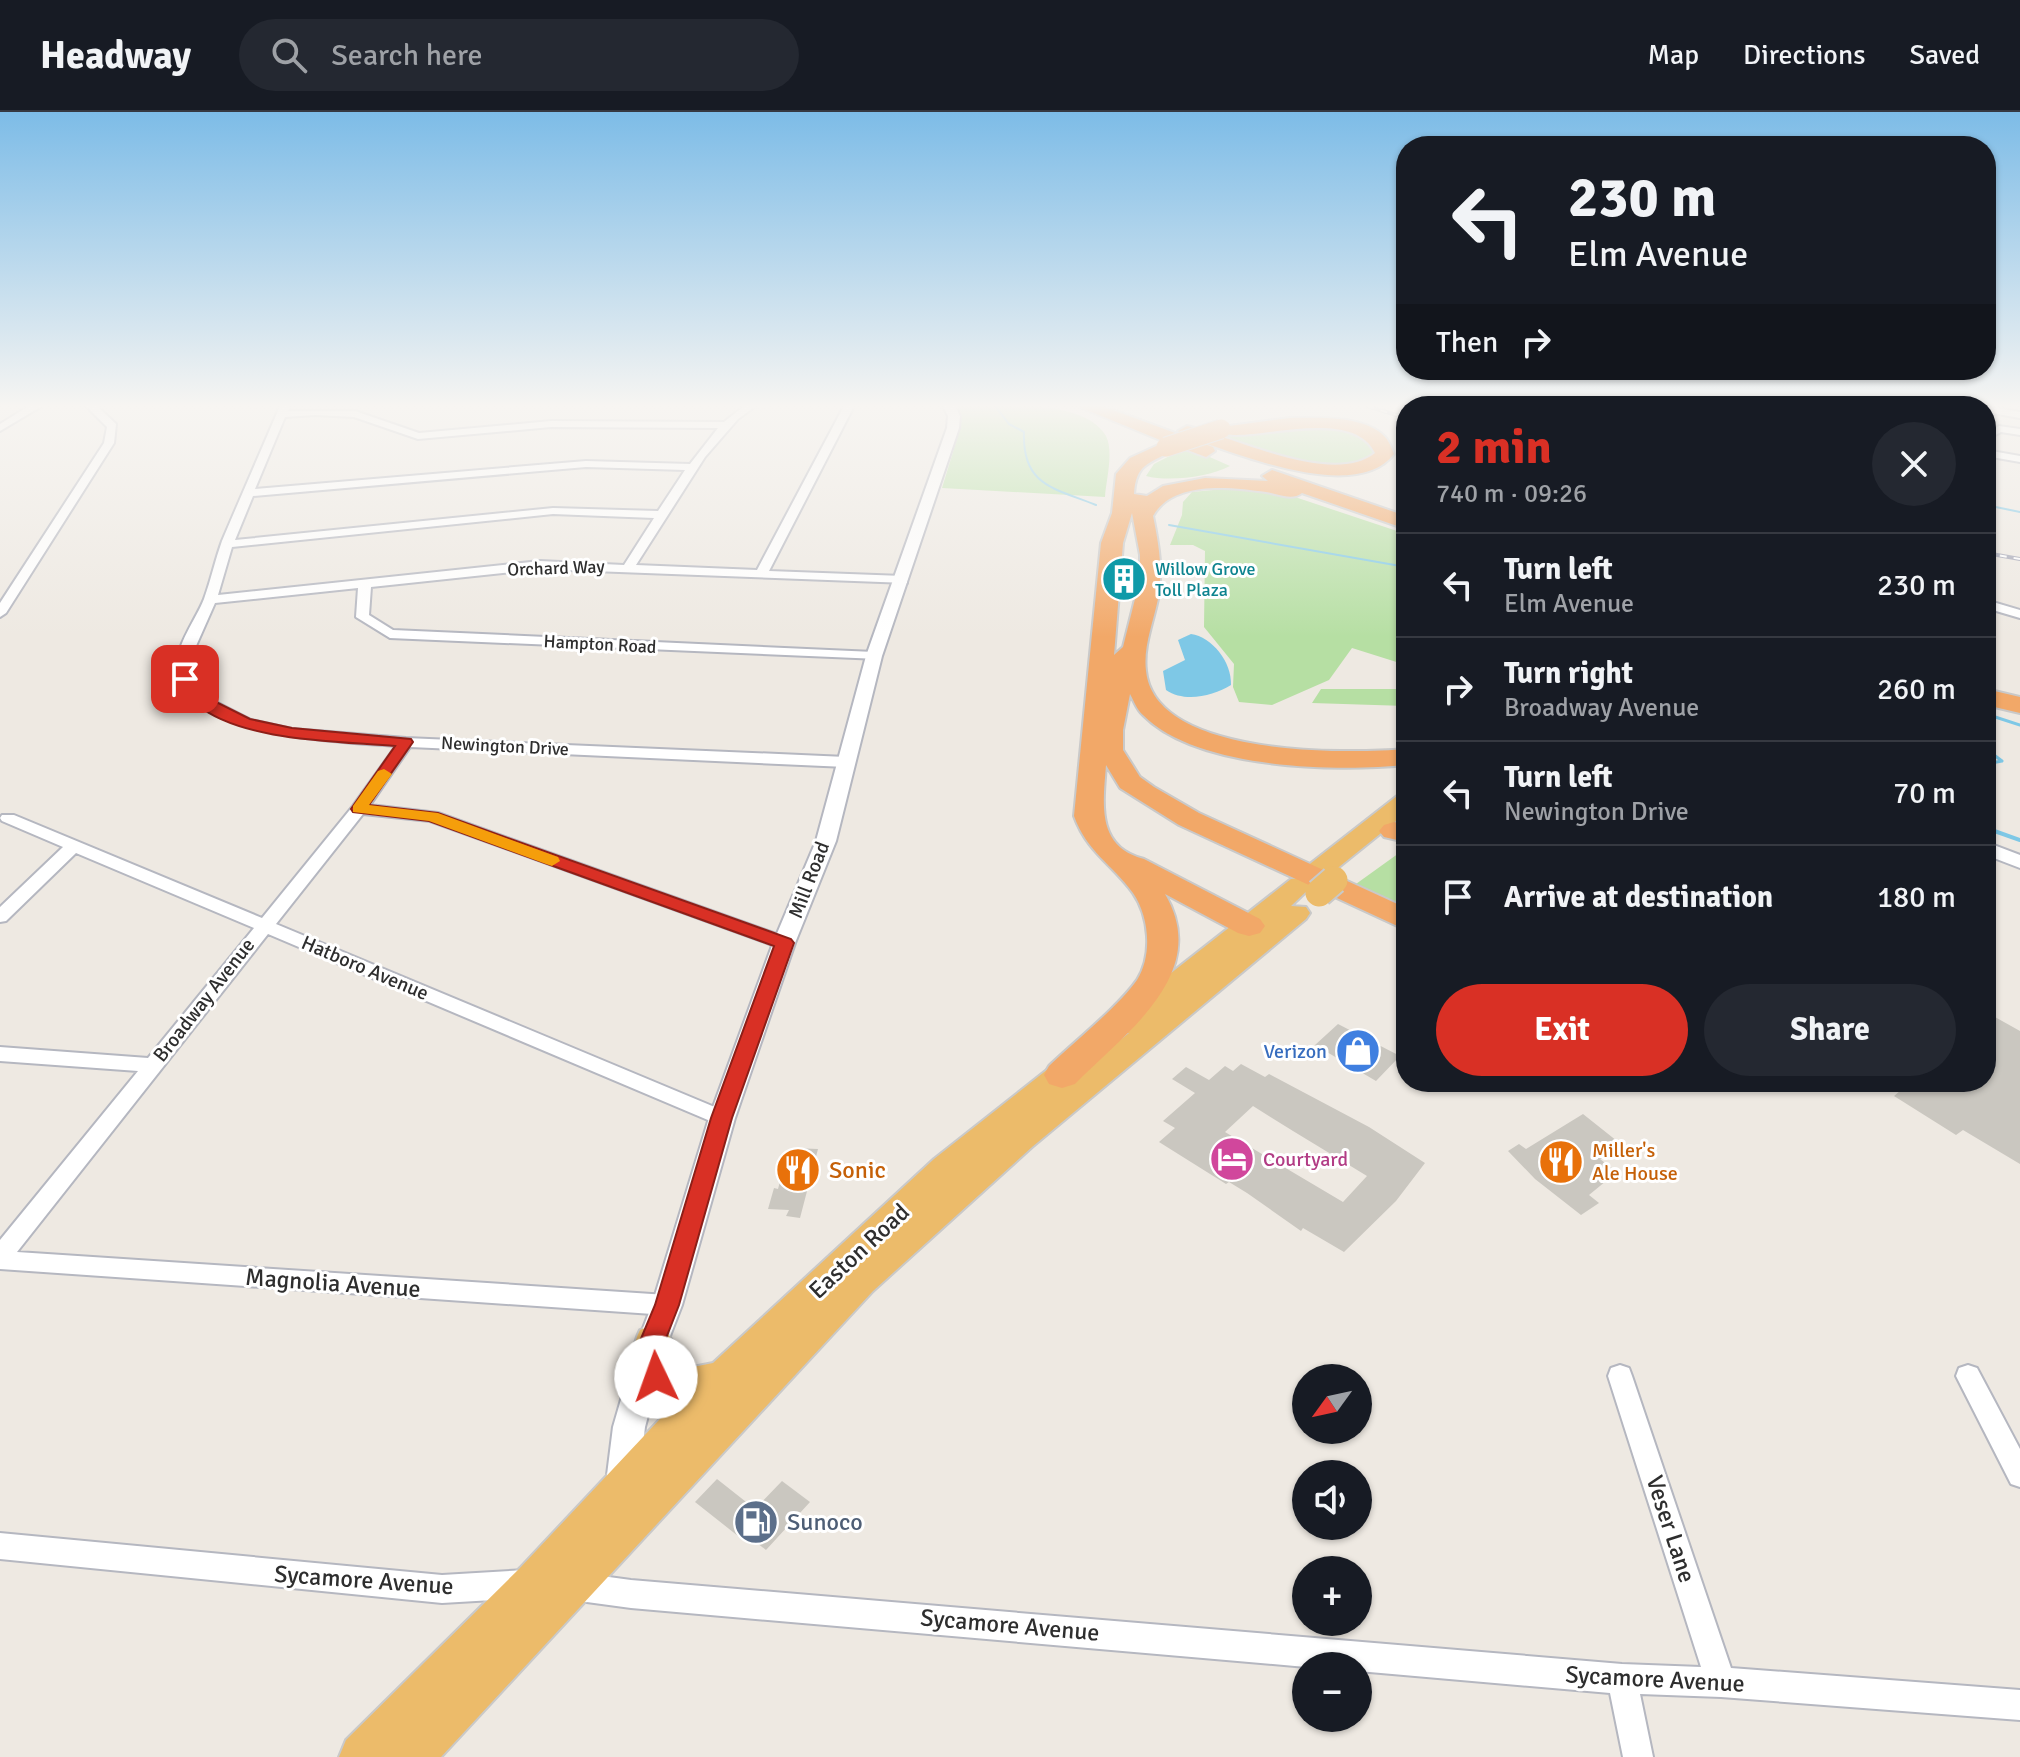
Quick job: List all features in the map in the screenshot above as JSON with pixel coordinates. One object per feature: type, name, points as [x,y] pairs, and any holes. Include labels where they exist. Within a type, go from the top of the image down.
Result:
[{"type":"highway","points":[[1117,483],[1122,494]]},
{"type":"highway","points":[[1062,1075],[1148,989],[1157,977],[1164,953],[1160,917],[1151,896],[1105,850],[1095,836],[1088,816],[1087,799],[1108,578],[1112,543],[1122,513],[1126,483]]},
{"type":"highway","points":[[1140,483],[1142,517],[1151,555],[1145,618],[1134,650],[1137,687],[1147,702],[1164,718],[1199,736],[1251,752],[1307,761],[1369,762],[1396,758]]},
{"type":"highway","points":[[1294,483],[1396,520]]},
{"type":"highway","points":[[1327,483],[1396,508]]},
{"type":"highway","points":[[1142,517],[1154,499],[1166,492],[1196,485],[1231,484],[1287,491],[1396,521]]},
{"type":"highway","points":[[1134,650],[1124,658],[1110,730],[1110,750],[1130,782],[1189,819],[1396,915]]},
{"type":"highway","points":[[1996,683],[2020,689]]},
{"type":"highway","points":[[1996,699],[2020,705]]},
{"type":"highway","points":[[1093,737],[1107,769],[1146,803],[1396,923]]},
{"type":"highway","name":"Easton Road","points":[[622,1509],[717,1434],[860,1280],[909,1234],[1317,883],[1396,810]]},
{"type":"highway","name":"Easton Road","points":[[408,1757],[553,1585],[622,1509],[728,1373],[946,1168],[1249,926],[1396,832]]},
{"type":"highway","points":[[1095,836],[1127,861],[1249,926]]},
{"type":"highway","points":[[653,1341],[651,1359],[656,1377],[672,1387],[695,1388],[728,1373]]},
{"type":"highway","name":"Easton Road","points":[[363,1757],[553,1585]]},
{"type":"street","points":[[0,613],[84,483]]},
{"type":"street","name":"Newington Drive","points":[[255,483],[227,544],[210,600],[185,655],[185,679],[201,700],[246,723],[292,733],[406,742],[846,762]]},
{"type":"street","points":[[251,493],[369,483]]},
{"type":"street","points":[[629,567],[684,483]]},
{"type":"street","points":[[762,573],[809,483]]},
{"type":"street","name":"Mill Road","points":[[622,1509],[629,1427],[653,1341],[667,1305],[722,1118],[784,943],[826,841],[874,656],[935,483]]},
{"type":"street","points":[[227,544],[553,511],[664,515]]},
{"type":"street","name":"Orchard Way","points":[[210,600],[540,565],[903,580]]},
{"type":"street","name":"Hampton Road","points":[[365,585],[362,617],[390,634],[874,656]]},
{"type":"street","points":[[1996,607],[2020,614]]},
{"type":"street","name":"Broadway Avenue","points":[[0,1258],[359,809],[406,742]]},
{"type":"street","points":[[359,809],[432,816],[784,943]]},
{"type":"street","name":"Hatboro Avenue","points":[[8,818],[722,1118]]},
{"type":"street","points":[[0,917],[75,845]]},
{"type":"street","points":[[1996,852],[2020,862]]},
{"type":"street","points":[[0,1054],[153,1065]]},
{"type":"street","name":"Magnolia Avenue","points":[[0,1258],[667,1305]]},
{"type":"street","name":"Veser Lane","points":[[1620,1376],[1721,1682]]},
{"type":"street","points":[[1968,1376],[2020,1475]]},
{"type":"street","name":"Sycamore Avenue","points":[[0,1546],[442,1589],[553,1585],[1622,1679],[1721,1682],[2020,1705]]},
{"type":"street","points":[[1622,1679],[1638,1757]]},
{"type":"green space","points":[[944,483],[1107,483],[1105,497],[942,488]]},
{"type":"green space","points":[[1234,488],[1292,496],[1396,531],[1396,662],[1352,648],[1329,680],[1272,705],[1239,702],[1233,687],[1234,664],[1204,627],[1205,551],[1193,545],[1170,545],[1182,515],[1183,502],[1192,492]]},
{"type":"green space","points":[[1321,689],[1396,689],[1396,706],[1312,703]]},
{"type":"green space","points":[[1396,855],[1396,908],[1349,889]]},
{"type":"water","points":[[1191,634],[1206,640],[1219,652],[1228,668],[1231,685],[1216,692],[1190,697],[1166,690],[1163,671],[1185,660],[1178,640]]},
{"type":"building","points":[[1996,1018],[2020,1031],[2020,1164],[1963,1130],[1956,1135],[1894,1096],[1899,1092],[1996,1092]]},
{"type":"building","name":"Verizon","points":[[1338,1024],[1396,1054],[1396,1060],[1376,1081],[1315,1045]]},
{"type":"building","name":"Courtyard","points":[[1241,1064],[1265,1077],[1269,1074],[1369,1127],[1425,1163],[1396,1201],[1344,1252],[1303,1228],[1301,1231],[1247,1193],[1229,1182],[1226,1184],[1159,1142],[1175,1128],[1163,1121],[1195,1093],[1172,1079],[1186,1067],[1209,1080],[1225,1066],[1233,1071]],"holes":[[[1253,1106],[1367,1176],[1343,1202],[1225,1132]]]},
{"type":"building","name":"Miller's Ale House","points":[[1583,1114],[1622,1145],[1600,1159],[1617,1172],[1589,1195],[1599,1203],[1581,1215],[1535,1179],[1508,1151],[1519,1144],[1526,1149]]},
{"type":"building","name":"Sonic","points":[[792,1148],[818,1149],[800,1218],[786,1216],[789,1210],[768,1209],[774,1188],[778,1189],[788,1151],[791,1152]]},
{"type":"building","name":"Sunoco","points":[[717,1479],[755,1509],[782,1481],[810,1502],[766,1550],[742,1531],[738,1536],[695,1502]]},
{"type":"waterway","points":[[1045,483],[1096,505]]},
{"type":"waterway","points":[[1996,507],[2020,512]]},
{"type":"waterway","points":[[1169,525],[1396,565]]},
{"type":"waterway","points":[[1996,717],[2020,725]]},
{"type":"waterway","points":[[1996,756],[2002,761],[1996,762]]},
{"type":"waterway","points":[[1996,832],[2020,840]]},
{"type":"railway","points":[[1996,555],[2020,559]]},
{"type":"slow traffic","points":[[384,774],[359,809],[432,816],[552,861]]},
{"type":"place","name":"Willow Grove Toll Plaza","points":[[1124,579]]},
{"type":"place","name":"Verizon","points":[[1358,1051]]},
{"type":"place","name":"Courtyard","points":[[1232,1159]]},
{"type":"place","name":"Miller's Ale House","points":[[1561,1162]]},
{"type":"place","name":"Sonic","points":[[798,1170]]},
{"type":"place","name":"Sunoco","points":[[756,1522]]},
{"type":"route","points":[[185,679],[201,700],[246,723],[292,733],[406,742],[359,809],[432,816],[784,943],[722,1118],[667,1305],[653,1341],[651,1359],[656,1377]]}]
